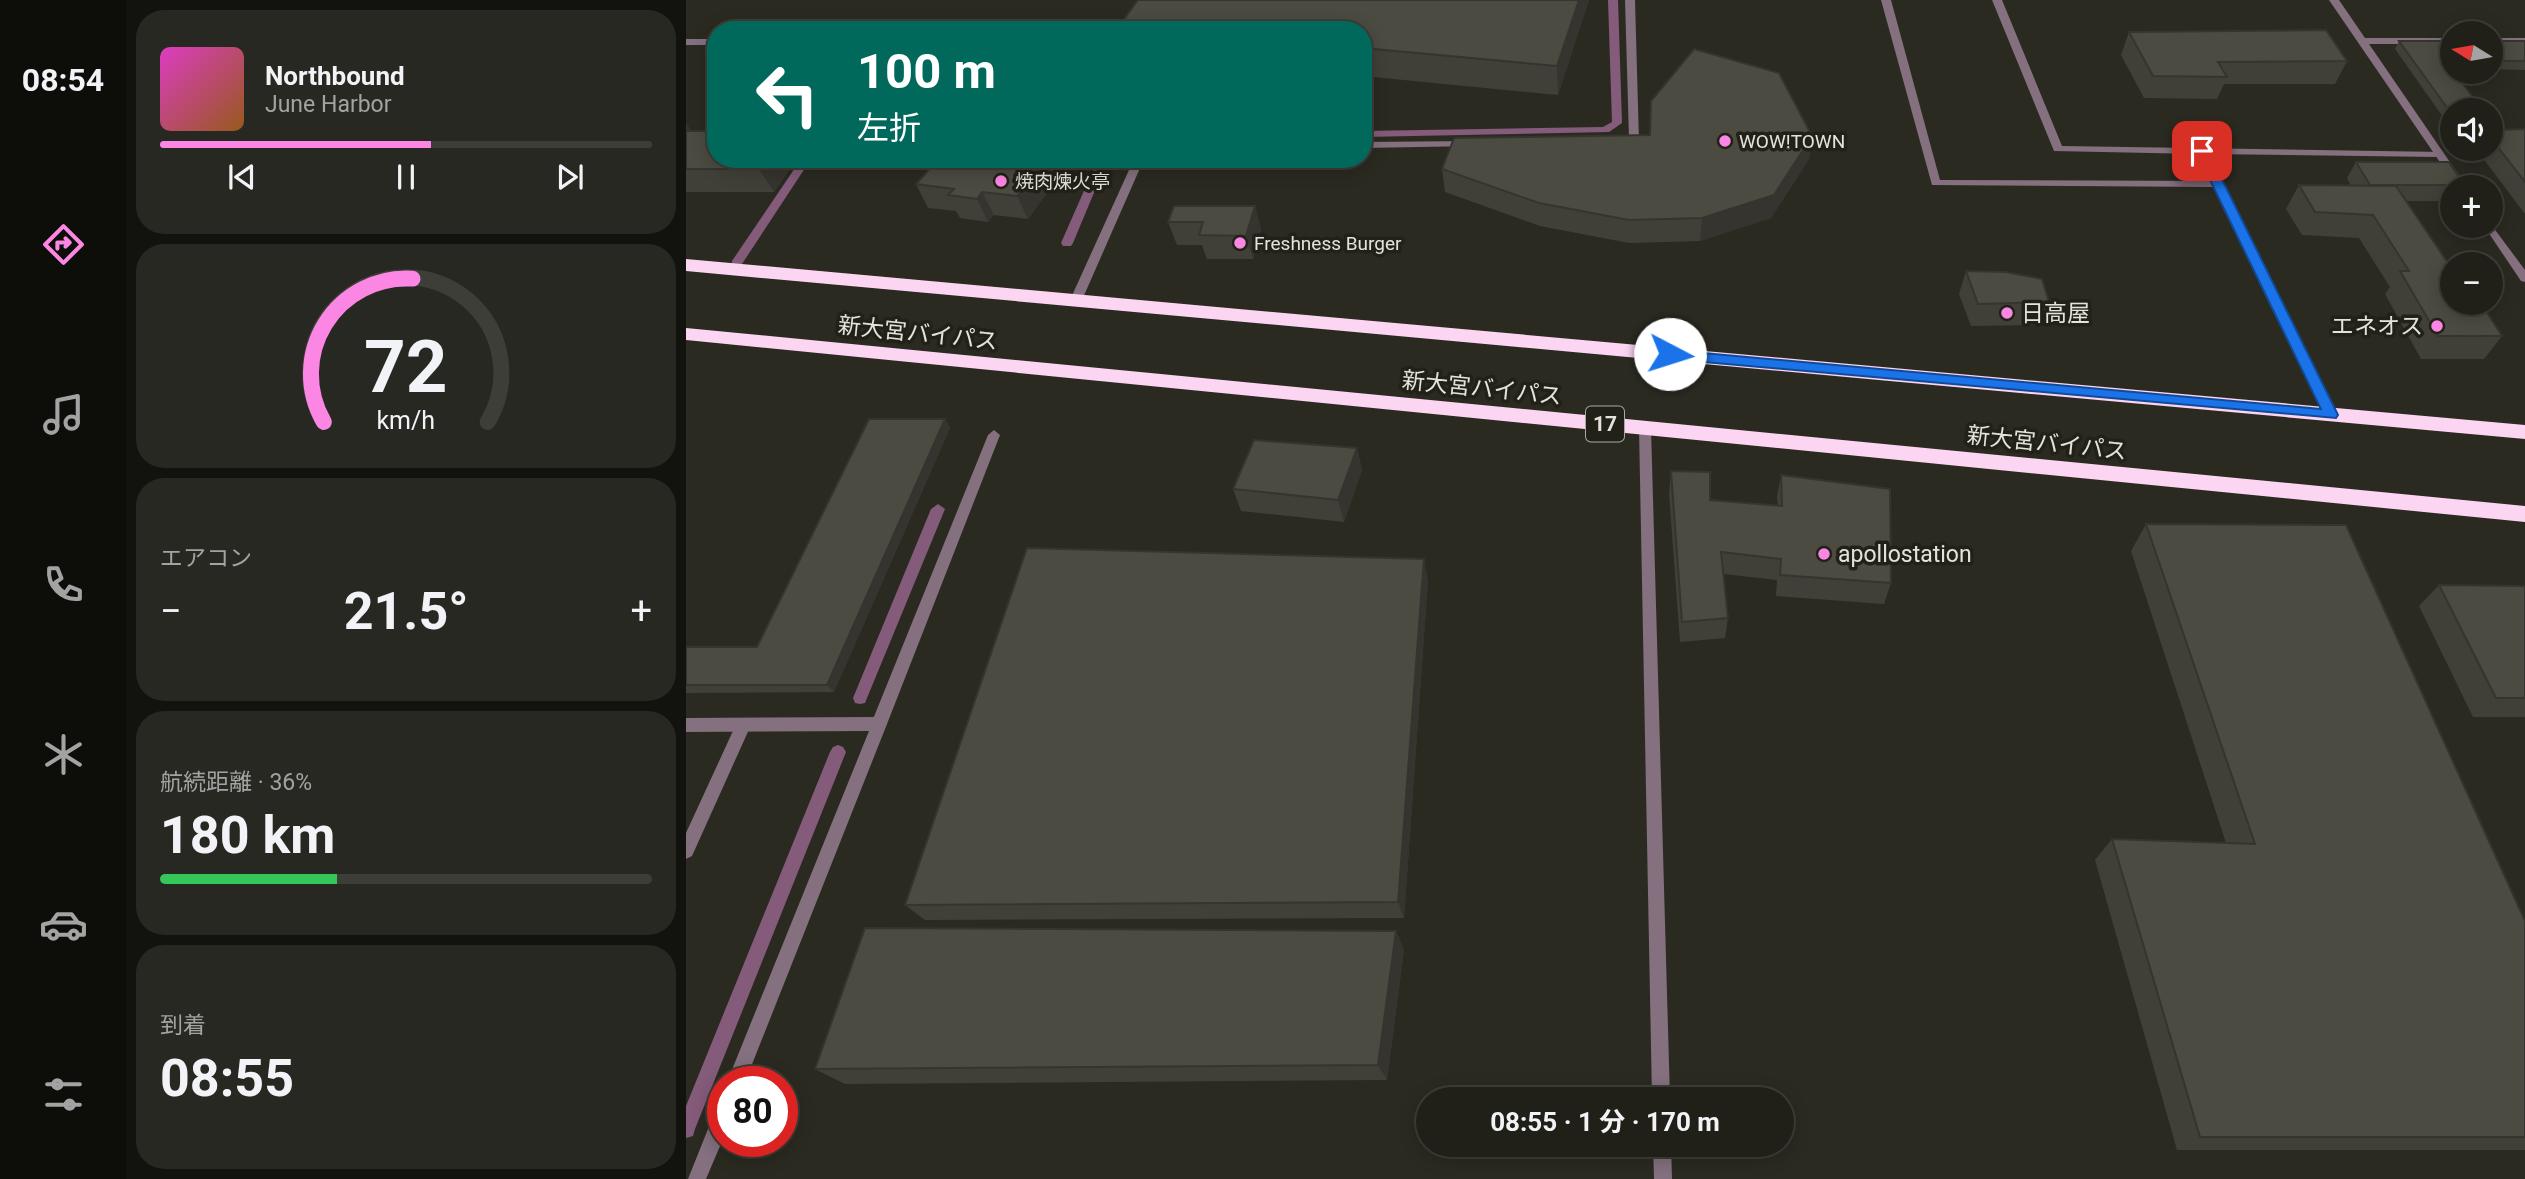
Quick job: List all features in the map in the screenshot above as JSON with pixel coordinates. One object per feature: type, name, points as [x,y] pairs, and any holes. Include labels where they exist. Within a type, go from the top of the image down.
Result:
[{"type":"highway","name":"新大宮バイパス","points":[[686,265],[2525,432]]},
{"type":"highway","name":"新大宮バイパス","points":[[686,334],[2525,514]]},
{"type":"street","points":[[1607,142],[1634,142],[1630,0]]},
{"type":"street","points":[[1886,0],[1936,183],[2218,184]]},
{"type":"street","points":[[1997,0],[2058,149],[2439,154]]},
{"type":"street","points":[[2334,0],[2454,175]]},
{"type":"street","points":[[2362,41],[2440,41]]},
{"type":"street","points":[[2503,41],[2525,41]]},
{"type":"street","points":[[686,42],[707,42]]},
{"type":"street","points":[[1372,145],[1485,144]]},
{"type":"street","points":[[2202,151],[2331,415]]},
{"type":"street","points":[[1076,300],[1135,168]]},
{"type":"street","points":[[2497,238],[2525,278]]},
{"type":"street","points":[[1645,428],[1661,1087]]},
{"type":"street","points":[[742,1066],[994,435]]},
{"type":"street","points":[[686,725],[879,724]]},
{"type":"street","points":[[686,851],[743,725]]},
{"type":"street","points":[[698,1179],[707,1156]]},
{"type":"street","points":[[1662,1157],[1663,1179]]},
{"type":"building","points":[[1138,0],[1579,0],[1557,66],[1372,49],[1372,21],[1123,21]]},
{"type":"building","points":[[2326,30],[2347,61],[2218,62],[2227,77],[2153,76],[2129,32]]},
{"type":"building","points":[[2399,41],[2440,41],[2440,84],[2463,84],[2474,98],[2440,98]]},
{"type":"building","points":[[2503,41],[2525,41],[2525,61],[2503,61]]},
{"type":"building","name":"WOW!TOWN","points":[[1694,49],[1779,73],[1812,136],[1774,195],[1702,218],[1629,220],[1539,203],[1442,169],[1454,138],[1650,135],[1651,101]]},
{"type":"building","points":[[2525,129],[2525,182],[2503,154],[2503,130]]},
{"type":"building","points":[[686,131],[707,131],[707,168],[760,168],[759,169],[686,169]]},
{"type":"building","points":[[2356,162],[2449,162],[2457,175],[2440,175],[2440,185],[2370,185]]},
{"type":"building","points":[[930,168],[1038,168],[1017,196],[982,192],[977,199],[948,195],[954,189],[916,184]]},
{"type":"building","points":[[2299,185],[2396,186],[2441,252],[2440,315],[2489,315],[2502,336],[2438,336],[2400,271],[2409,271],[2373,215],[2315,212]]},
{"type":"building","points":[[1174,206],[1255,206],[1246,236],[1199,235],[1203,222],[1168,222]]},
{"type":"building","points":[[1966,271],[2006,272],[2042,279],[2049,302],[1978,304]]},
{"type":"building","points":[[869,419],[945,419],[827,685],[686,685],[686,647],[757,647]]},
{"type":"building","points":[[1254,440],[1357,448],[1338,500],[1233,489]]},
{"type":"building","points":[[1671,471],[1710,472],[1710,500],[1782,506],[1781,475],[1890,489],[1891,583],[1780,575],[1781,559],[1721,552],[1728,618],[1682,622]]},
{"type":"building","points":[[2146,524],[2346,525],[2525,921],[2525,1137],[2200,1137],[2112,839],[2255,844]]},
{"type":"building","points":[[1027,548],[1424,559],[1398,902],[905,905]]},
{"type":"building","points":[[2439,585],[2525,586],[2525,698],[2496,698]]},
{"type":"building","points":[[865,928],[1396,931],[1378,1065],[815,1069]]},
{"type":"waterway","points":[[1372,134],[1605,130],[1617,123],[1613,0]]},
{"type":"waterway","points":[[736,264],[800,168]]},
{"type":"waterway","points":[[1067,243],[1099,168]]},
{"type":"waterway","points":[[860,698],[938,509]]},
{"type":"waterway","points":[[686,1129],[838,752]]},
{"type":"place","name":"WOW!TOWN","points":[[1725,141]]},
{"type":"place","name":"焼肉煉火亭","points":[[1001,181]]},
{"type":"place","name":"Freshness Burger","points":[[1240,243]]},
{"type":"place","name":"日高屋","points":[[2007,313]]},
{"type":"place","name":"エネオス","points":[[2437,326]]},
{"type":"place","name":"apollostation","points":[[1824,554]]},
{"type":"route","points":[[1670,354],[2331,415],[2202,151]]}]
